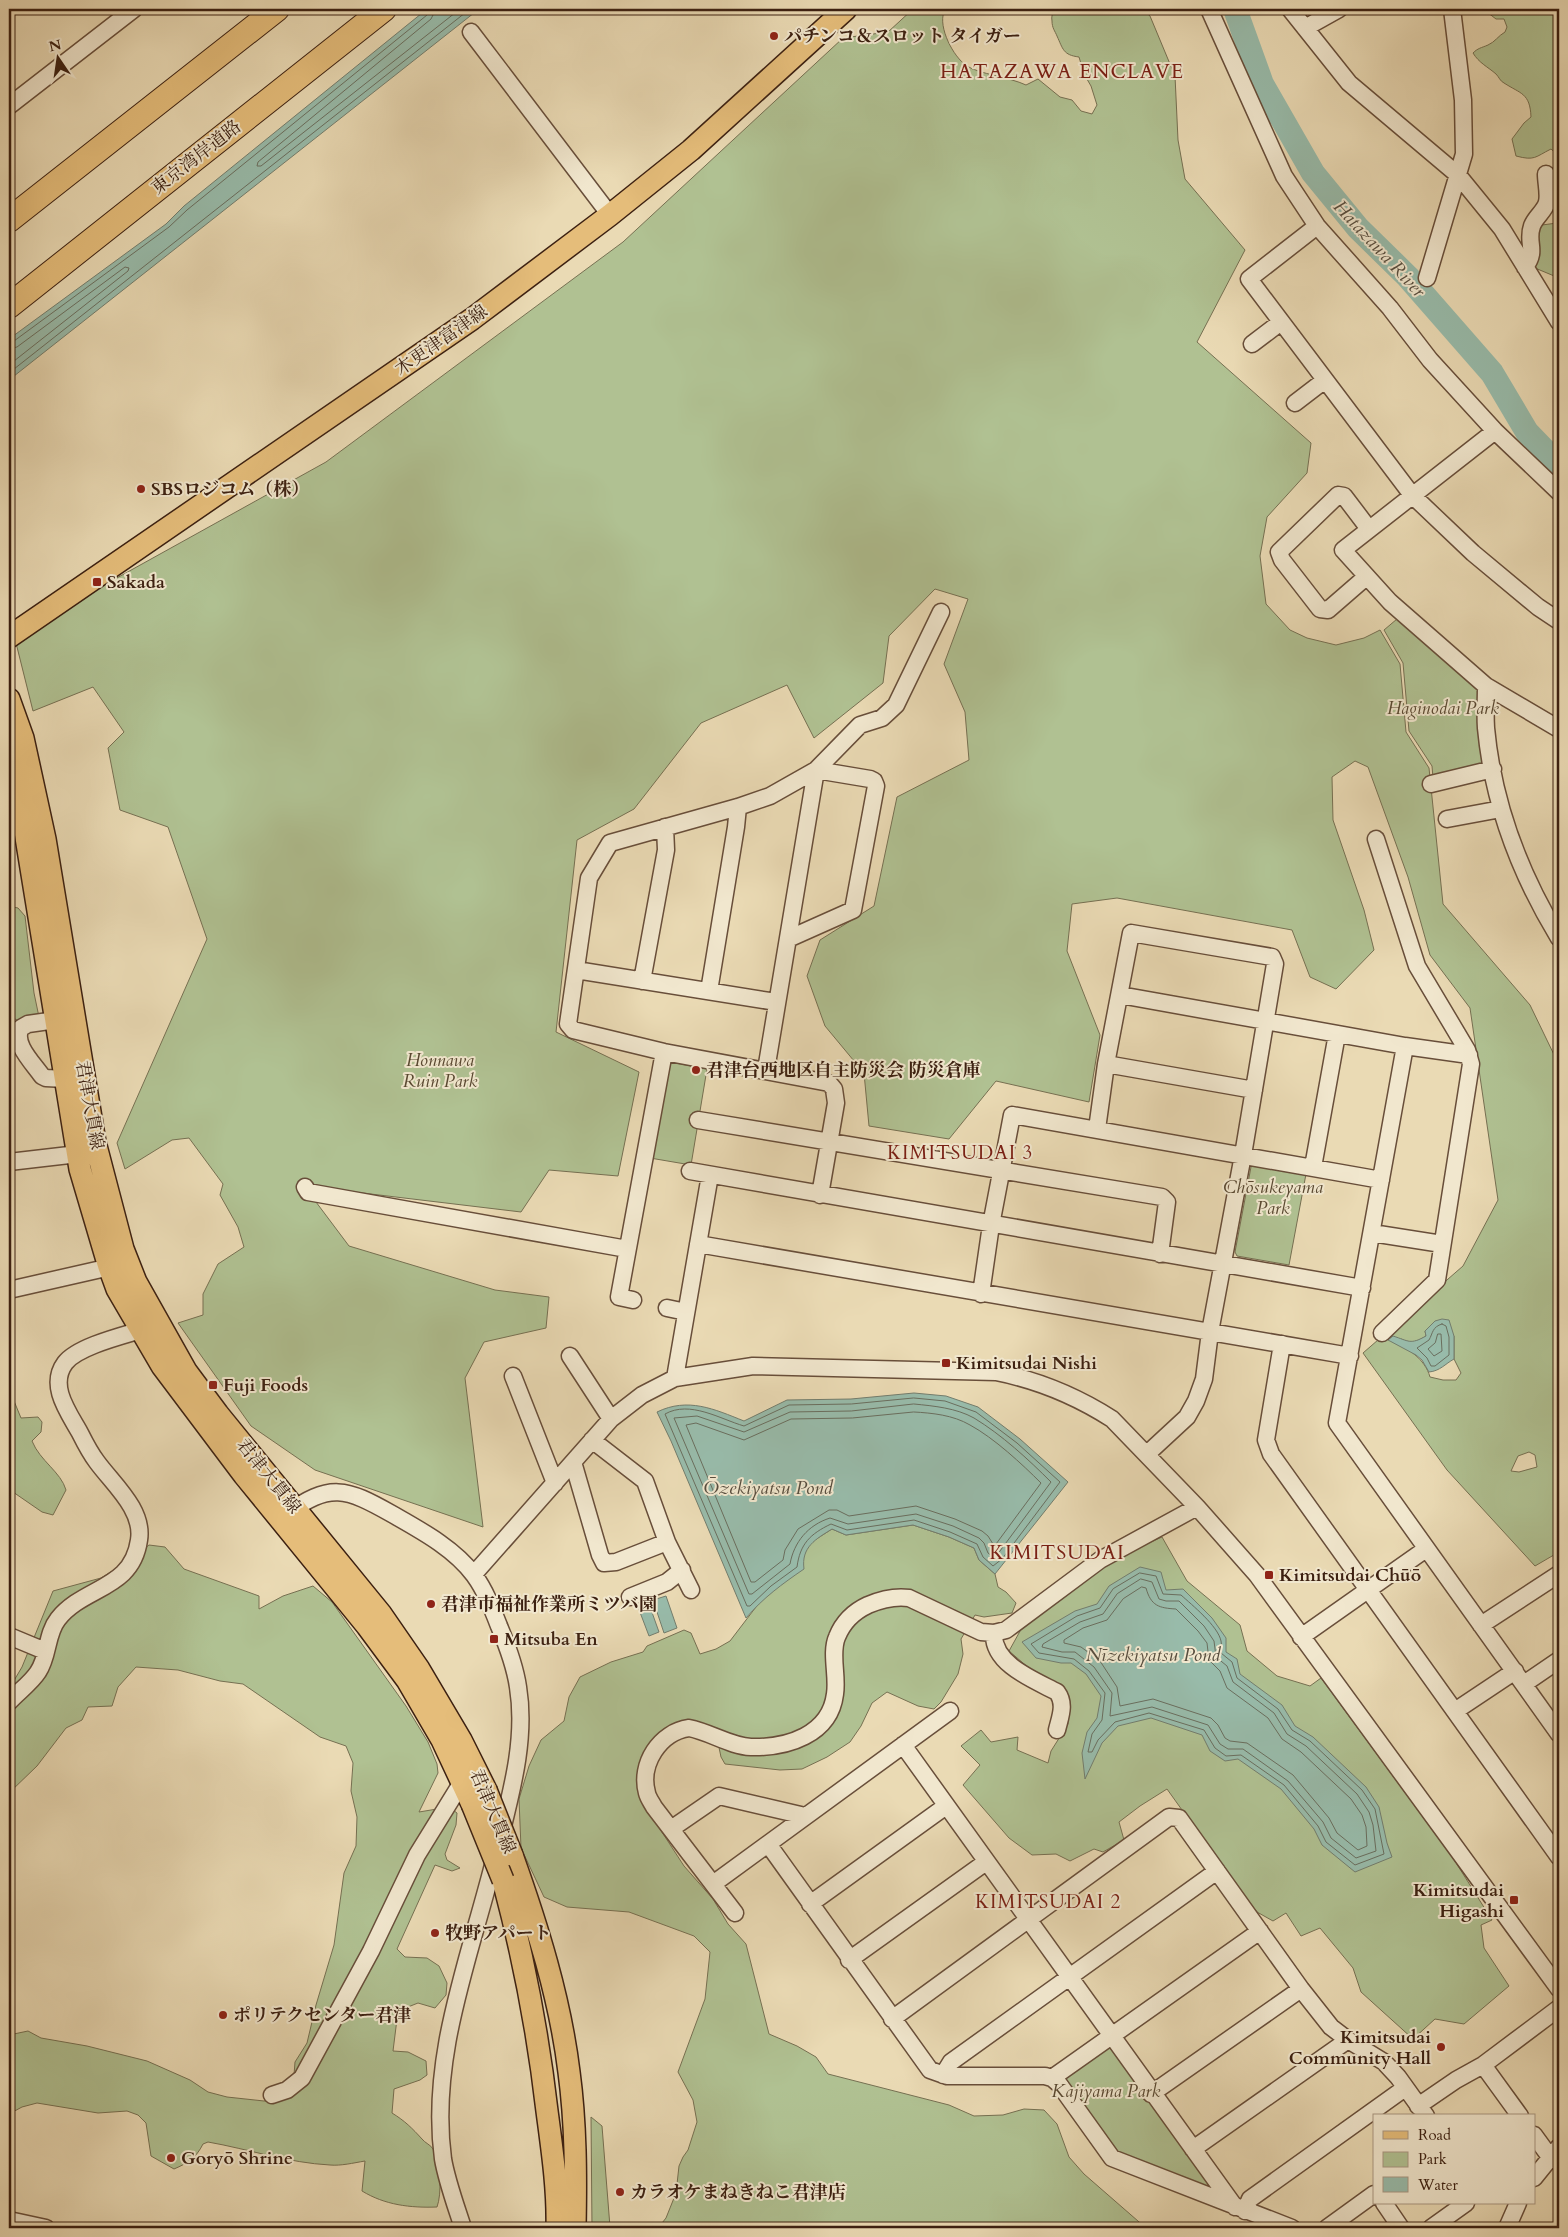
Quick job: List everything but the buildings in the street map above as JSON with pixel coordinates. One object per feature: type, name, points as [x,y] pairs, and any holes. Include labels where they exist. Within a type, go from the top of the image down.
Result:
[{"type":"highway","points":[[9,220],[277,9]]},
{"type":"highway","name":"東京湾岸道路","points":[[9,306],[384,9]]},
{"type":"main road","name":"木更津富津線","points":[[9,637],[472,319],[691,150],[846,9]]},
{"type":"main road","name":"君津大貫線","points":[[9,699],[23,738],[45,839],[96,1142],[122,1245],[118,1265],[117,1289],[162,1366],[287,1513],[380,1614],[419,1669],[461,1740],[503,1880],[523,1968],[541,2062],[552,2148],[557,2228]]},
{"type":"main road","name":"君津大貫線","points":[[9,753],[25,831],[80,1169],[118,1265],[154,1316],[186,1371],[407,1680],[462,1782],[479,1797],[512,1855],[532,1911],[552,1983],[569,2071],[575,2145],[575,2228]]},
{"type":"street","points":[[9,106],[134,9]]},
{"type":"street","points":[[1209,9],[1284,176],[1317,226],[1390,308],[1430,360],[1495,431],[1559,492]]},
{"type":"street","points":[[1290,9],[1349,83],[1458,175],[1502,229],[1559,322]]},
{"type":"street","points":[[1305,28],[1339,9]]},
{"type":"street","points":[[1427,278],[1464,154],[1463,100],[1452,9]]},
{"type":"street","points":[[471,32],[610,214]]},
{"type":"street","points":[[1525,267],[1532,259],[1532,225],[1547,204],[1546,174]]},
{"type":"street","points":[[1317,226],[1248,279],[1412,495],[1473,553],[1538,607],[1559,620]]},
{"type":"street","points":[[1252,344],[1281,322]]},
{"type":"street","points":[[1296,403],[1325,380]]},
{"type":"street","points":[[1495,431],[1343,550],[1390,602],[1486,686],[1559,729]]},
{"type":"street","points":[[1366,577],[1328,610],[1324,611],[1314,602],[1282,560],[1279,552],[1338,495],[1344,496],[1369,529]]},
{"type":"street","points":[[820,1195],[836,1103],[834,1089],[829,1083],[664,1052],[573,1030],[568,1024],[589,878],[610,843],[738,807],[770,796],[816,770],[860,724],[882,718],[896,705],[942,612]]},
{"type":"street","points":[[1486,686],[1486,727],[1492,769],[1503,820],[1522,866],[1559,938]]},
{"type":"street","points":[[1431,784],[1492,769]]},
{"type":"street","points":[[766,1070],[816,770]]},
{"type":"street","points":[[788,939],[853,910],[876,786],[874,781],[870,779],[816,770]]},
{"type":"street","points":[[709,992],[738,807]]},
{"type":"street","points":[[1447,819],[1501,809]]},
{"type":"street","points":[[642,981],[666,850],[665,827]]},
{"type":"street","points":[[1376,840],[1417,966],[1470,1055],[1471,1064],[1437,1280],[1382,1333]]},
{"type":"street","points":[[1097,1129],[1106,1064],[1131,933],[1272,957],[1275,964],[1266,1022],[1244,1156],[1210,1332],[1204,1379],[1196,1401],[1187,1417],[1146,1454]]},
{"type":"street","points":[[576,970],[776,1002]]},
{"type":"street","points":[[1120,995],[1405,1046],[1470,1055]]},
{"type":"street","points":[[56,1020],[28,1024],[21,1028],[18,1037],[20,1044],[42,1076],[50,1079],[65,1079]]},
{"type":"street","points":[[1313,1167],[1337,1034]]},
{"type":"street","points":[[1405,1046],[1337,1424],[1559,1734]]},
{"type":"street","points":[[633,1300],[619,1297],[664,1052]]},
{"type":"street","points":[[1106,1064],[1254,1090]]},
{"type":"street","points":[[981,1294],[991,1225],[1012,1114],[1381,1180]]},
{"type":"street","points":[[698,1120],[1002,1170],[1164,1199],[1167,1202],[1160,1254]]},
{"type":"street","points":[[9,1162],[78,1154]]},
{"type":"street","points":[[690,1171],[991,1225],[1362,1288]]},
{"type":"street","points":[[675,1378],[710,1175]]},
{"type":"street","points":[[305,1187],[308,1192],[627,1249]]},
{"type":"street","points":[[1372,1232],[1442,1244]]},
{"type":"street","points":[[698,1244],[1350,1356]]},
{"type":"street","points":[[9,1290],[118,1265]]},
{"type":"street","points":[[666,1308],[686,1312]]},
{"type":"street","points":[[9,1702],[38,1672],[57,1620],[71,1607],[128,1571],[135,1558],[140,1539],[134,1511],[95,1460],[62,1400],[58,1382],[65,1363],[85,1348],[141,1330]]},
{"type":"street","points":[[1282,1344],[1266,1440],[1268,1448],[1367,1590],[1558,1852]]},
{"type":"street","points":[[570,1356],[610,1420]]},
{"type":"street","points":[[474,1574],[610,1420],[642,1395],[675,1378],[753,1366],[996,1372],[1025,1377],[1090,1406],[1112,1419],[1197,1507],[1257,1575],[1559,1989]]},
{"type":"street","points":[[513,1376],[555,1483]]},
{"type":"street","points":[[592,1440],[645,1482],[667,1542],[691,1590]]},
{"type":"street","points":[[574,1462],[604,1563],[616,1562],[667,1542]]},
{"type":"street","points":[[287,1513],[309,1498],[332,1492],[361,1497],[417,1529],[452,1553],[474,1574],[487,1597],[507,1646],[518,1687],[520,1731],[514,1784],[487,1892],[467,1958],[451,2026],[444,2070],[440,2117],[444,2160],[463,2228]]},
{"type":"street","points":[[735,1913],[671,1829],[647,1794],[646,1771],[656,1748],[668,1735],[679,1729],[689,1728],[749,1747],[777,1746],[810,1733],[823,1723],[830,1713],[836,1693],[837,1637],[850,1616],[861,1608],[879,1600],[896,1596],[909,1598],[981,1632],[994,1633],[1006,1630],[1100,1560],[1197,1507]]},
{"type":"street","points":[[1301,1637],[1426,1549]]},
{"type":"street","points":[[630,1597],[667,1582],[682,1570]]},
{"type":"street","points":[[1482,1625],[1559,1574]]},
{"type":"street","points":[[994,1633],[994,1642],[999,1654],[1020,1671],[1057,1692],[1061,1697],[1062,1709],[1057,1730]]},
{"type":"street","points":[[9,1636],[45,1651]]},
{"type":"street","points":[[1455,1711],[1559,1660]]},
{"type":"street","points":[[713,1884],[950,1711]]},
{"type":"street","points":[[903,1745],[1152,2094],[1240,2209]]},
{"type":"street","points":[[272,2095],[287,2090],[302,2078],[371,1951],[417,1855],[462,1782]]},
{"type":"street","points":[[671,1829],[718,1796],[805,1816]]},
{"type":"street","points":[[810,1904],[946,1806]]},
{"type":"street","points":[[892,2019],[1169,1817],[1179,1818],[1301,1989],[1331,2027],[1384,2062],[1422,2111],[1456,2080],[1483,2065],[1559,2008]]},
{"type":"street","points":[[768,1844],[849,1960],[930,2070],[943,2075],[1045,2076],[1052,2078],[1059,2084],[1112,2158],[1292,2228]]},
{"type":"street","points":[[849,1960],[986,1862]]},
{"type":"street","points":[[943,2075],[951,2062],[1217,1871]]},
{"type":"street","points":[[1052,2078],[1111,2034],[1260,1931]]},
{"type":"street","points":[[1152,2094],[1301,1989]]},
{"type":"street","points":[[1193,2149],[1348,2040]]},
{"type":"street","points":[[1483,2065],[1519,2114]]},
{"type":"street","points":[[1240,2209],[1250,2199],[1405,2088]]},
{"type":"street","points":[[1536,2137],[1556,2155],[1536,2176]]},
{"type":"street","points":[[1327,2228],[1373,2195]]},
{"type":"street","points":[[1385,2204],[1401,2228]]},
{"type":"street","points":[[1431,2228],[1465,2204]]},
{"type":"street","points":[[1507,2228],[1518,2204]]},
{"type":"street","points":[[9,2220],[46,2228]]},
{"type":"green space","name":"Honnawa Ruin Park","points":[[913,9],[951,9],[944,12],[943,26],[952,49],[967,66],[1026,85],[1038,79],[1060,97],[1072,100],[1081,111],[1092,114],[1097,105],[1091,86],[1084,74],[1079,57],[1064,51],[1052,26],[1053,9],[1142,9],[1150,16],[1175,76],[1178,140],[1185,179],[1245,250],[1197,342],[1311,443],[1307,473],[1267,517],[1260,556],[1266,604],[1290,630],[1307,638],[1336,645],[1364,638],[1380,630],[1400,664],[1406,732],[1429,768],[1443,904],[1530,1005],[1559,1065],[1559,1552],[1535,1566],[1447,1470],[1363,1353],[1463,1266],[1498,1200],[1470,1008],[1430,955],[1408,877],[1368,767],[1355,761],[1332,777],[1333,820],[1364,910],[1374,950],[1336,989],[1310,977],[1292,930],[1117,898],[1072,904],[1067,951],[1100,1035],[1089,1102],[996,1081],[949,1139],[869,1126],[864,1073],[825,1026],[807,976],[820,940],[874,906],[897,797],[969,760],[965,712],[944,664],[968,599],[935,589],[889,636],[883,683],[814,738],[787,685],[701,723],[634,809],[577,840],[556,1032],[639,1072],[618,1176],[549,1170],[521,1212],[304,1186],[349,1246],[495,1290],[549,1297],[546,1328],[484,1342],[465,1378],[483,1527],[315,1470],[251,1426],[178,1323],[203,1315],[203,1294],[218,1264],[244,1247],[238,1227],[220,1195],[223,1184],[189,1138],[172,1140],[125,1169],[117,1143],[207,939],[168,827],[120,810],[108,748],[124,732],[93,687],[33,711],[14,635],[326,462],[623,242],[843,38],[888,32]],"holes":[[[1435,1321],[1454,1336],[1454,1359],[1461,1373],[1456,1380],[1430,1377],[1424,1365],[1415,1355],[1391,1341],[1401,1339],[1414,1342],[1419,1340],[1426,1336],[1425,1331]],[[1529,1452],[1535,1455],[1537,1467],[1519,1472],[1511,1471],[1518,1456]]]},
{"type":"green space","points":[[1483,9],[1559,9],[1559,156],[1551,149],[1531,158],[1516,156],[1512,139],[1531,117],[1529,103],[1524,95],[1503,82],[1473,53],[1493,42],[1505,32],[1507,27],[1504,19],[1496,19]]},
{"type":"green space","points":[[1557,223],[1559,225],[1559,278],[1535,268],[1536,234],[1542,225]]},
{"type":"green space","name":"Haginodai Park","points":[[1397,619],[1478,686],[1484,766],[1433,778],[1432,766],[1409,731],[1403,663],[1384,630]]},
{"type":"green space","points":[[9,906],[18,908],[25,916],[34,993],[39,1017],[19,1021],[9,1016]]},
{"type":"green space","points":[[670,1062],[707,1069],[691,1165],[650,1158]]},
{"type":"green space","points":[[9,1069],[14,1095],[12,1106],[9,1110]]},
{"type":"green space","name":"Chōsukeyama Park","points":[[1254,1164],[1306,1174],[1289,1265],[1237,1256],[1235,1252],[1251,1167]]},
{"type":"green space","points":[[11,1401],[14,1401],[21,1418],[38,1417],[42,1422],[41,1432],[32,1441],[40,1455],[60,1478],[66,1490],[53,1515],[42,1512],[13,1492],[9,1492],[9,1404]]},
{"type":"green space","points":[[913,1525],[974,1548],[979,1560],[995,1574],[998,1587],[1006,1592],[1016,1603],[1012,1613],[984,1617],[975,1615],[961,1639],[963,1654],[958,1674],[941,1702],[934,1709],[918,1706],[887,1692],[872,1703],[861,1726],[850,1742],[827,1757],[802,1769],[780,1770],[725,1764],[721,1757],[717,1738],[684,1734],[659,1751],[645,1806],[684,1866],[713,1899],[728,1924],[746,1944],[769,2034],[797,2046],[816,2057],[828,2074],[949,2105],[974,2116],[1003,2115],[1024,2109],[1044,2110],[1057,2124],[1069,2157],[1084,2174],[1146,2228],[658,2228],[666,2218],[676,2193],[679,2166],[688,2150],[697,2122],[693,2100],[678,2072],[705,1999],[710,1952],[694,1936],[629,1912],[567,1907],[544,1897],[521,1848],[519,1799],[529,1766],[541,1740],[564,1721],[569,1697],[580,1677],[611,1662],[643,1652],[647,1646],[684,1630],[691,1633],[700,1654],[716,1649],[730,1641],[759,1603],[802,1558],[810,1543],[832,1529],[846,1535]]},
{"type":"green space","points":[[1162,1537],[1187,1581],[1240,1625],[1247,1651],[1277,1676],[1310,1686],[1321,1678],[1453,1858],[1492,1920],[1481,1925],[1484,1948],[1509,1986],[1464,2024],[1435,2019],[1413,2039],[1361,1992],[1353,1968],[1320,1928],[1301,1936],[1286,1913],[1273,1921],[1257,1912],[1167,1789],[1119,1822],[1124,1840],[1103,1852],[1094,1849],[1070,1861],[1056,1854],[1032,1855],[1009,1838],[963,1785],[980,1765],[961,1746],[981,1730],[991,1742],[1018,1737],[1017,1750],[1048,1763],[1051,1751],[1068,1724],[1067,1693],[1030,1669],[1009,1651],[1024,1624],[1103,1563]]},
{"type":"green space","points":[[149,1545],[165,1547],[184,1569],[259,1596],[259,1609],[283,1596],[313,1586],[332,1602],[406,1706],[428,1742],[437,1764],[438,1773],[419,1812],[449,1807],[457,1813],[456,1825],[445,1854],[447,1860],[460,1868],[452,1871],[435,1865],[397,1949],[405,1957],[427,1958],[439,1966],[447,1983],[446,1995],[435,2008],[418,2003],[398,2011],[393,2051],[408,2052],[426,2061],[427,2075],[420,2080],[394,2089],[392,2113],[431,2146],[436,2154],[440,2178],[440,2194],[437,2207],[398,2205],[380,2200],[362,2191],[365,2161],[338,2165],[315,2164],[208,2142],[203,2144],[191,2160],[174,2169],[151,2156],[146,2123],[138,2115],[127,2111],[98,2113],[37,2103],[22,2107],[9,2114],[9,2035],[28,2031],[41,2038],[87,2046],[147,2061],[190,2080],[208,2092],[227,2097],[264,2101],[282,2099],[294,2075],[295,2062],[307,2043],[334,1945],[344,1873],[356,1846],[357,1817],[351,1791],[353,1763],[346,1746],[320,1737],[243,1684],[220,1681],[178,1670],[136,1667],[118,1687],[112,1706],[88,1707],[82,1720],[66,1728],[37,1766],[9,1793],[9,1689],[22,1667],[53,1591],[101,1578],[127,1562]]},
{"type":"green space","name":"Kajiyama Park","points":[[1109,2045],[1209,2184],[1207,2189],[1112,2149],[1063,2083],[1064,2075]]},
{"type":"green space","points":[[591,2117],[602,2126],[610,2227],[631,2228],[592,2228]]},
{"type":"water","points":[[427,9],[479,9],[9,380],[9,339],[166,224],[184,206]]},
{"type":"water","points":[[1449,1320],[1454,1336],[1454,1359],[1436,1370],[1429,1372],[1422,1360],[1416,1355],[1388,1340],[1393,1336],[1410,1341],[1416,1340],[1426,1336],[1425,1331],[1435,1321]]},
{"type":"water","name":"Ōzekiyatsu Pond","points":[[914,1393],[946,1396],[978,1407],[1020,1439],[1068,1482],[995,1574],[979,1560],[974,1548],[913,1525],[846,1535],[832,1529],[815,1540],[807,1549],[804,1569],[773,1592],[746,1618],[657,1412],[679,1405],[701,1406],[744,1421],[787,1400],[851,1399]]},
{"type":"water","name":"Nīzekiyatsu Pond","points":[[1140,1567],[1161,1572],[1166,1590],[1183,1589],[1212,1618],[1226,1638],[1226,1652],[1237,1659],[1240,1674],[1282,1705],[1295,1726],[1313,1737],[1366,1787],[1379,1807],[1392,1857],[1355,1872],[1322,1845],[1314,1829],[1281,1789],[1238,1759],[1225,1761],[1210,1751],[1202,1735],[1151,1718],[1118,1726],[1102,1743],[1085,1779],[1082,1753],[1087,1732],[1097,1718],[1101,1696],[1086,1674],[1071,1663],[1036,1658],[1022,1642],[1075,1611],[1097,1604],[1109,1586]]},
{"type":"water","points":[[666,1596],[677,1628],[664,1633],[653,1600]]},
{"type":"water","points":[[649,1604],[659,1632],[649,1636],[638,1607]]},
{"type":"waterway","name":"Hatazawa River","points":[[1235,9],[1262,84],[1313,173],[1358,228],[1408,277],[1492,373],[1527,432],[1559,465]]},
{"type":"waterway","points":[[9,854],[9,868]]},
{"type":"place","name":"パチンコ＆スロット タイガー","points":[[774,36]]},
{"type":"place","name":"SBSロジコム（株）","points":[[141,489]]},
{"type":"place","name":"Sakada","points":[[97,582]]},
{"type":"place","name":"君津台西地区自主防災会 防災倉庫","points":[[696,1070]]},
{"type":"place","name":"Kimitsudai Nishi","points":[[946,1363]]},
{"type":"place","name":"Fuji Foods","points":[[213,1385]]},
{"type":"place","name":"Kimitsudai Chūō","points":[[1269,1575]]},
{"type":"place","name":"君津市福祉作業所ミツバ園","points":[[431,1604]]},
{"type":"place","name":"Mitsuba En","points":[[494,1639]]},
{"type":"place","name":"Kimitsudai Higashi","points":[[1514,1900]]},
{"type":"place","name":"牧野アパート","points":[[435,1933]]},
{"type":"place","name":"ポリテクセンター君津","points":[[223,2015]]},
{"type":"place","name":"Kimitsudai Community Hall","points":[[1441,2047]]},
{"type":"place","name":"Goryō Shrine","points":[[171,2158]]},
{"type":"place","name":"カラオケまねきねこ君津店","points":[[620,2192]]},
{"type":"district","name":"HATAZAWA ENCLAVE","points":[[1062,71]]},
{"type":"district","name":"KIMITSUDAI 3","points":[[960,1152]]},
{"type":"district","name":"KIMITSUDAI","points":[[1057,1552]]},
{"type":"district","name":"KIMITSUDAI 2","points":[[1048,1901]]}]
